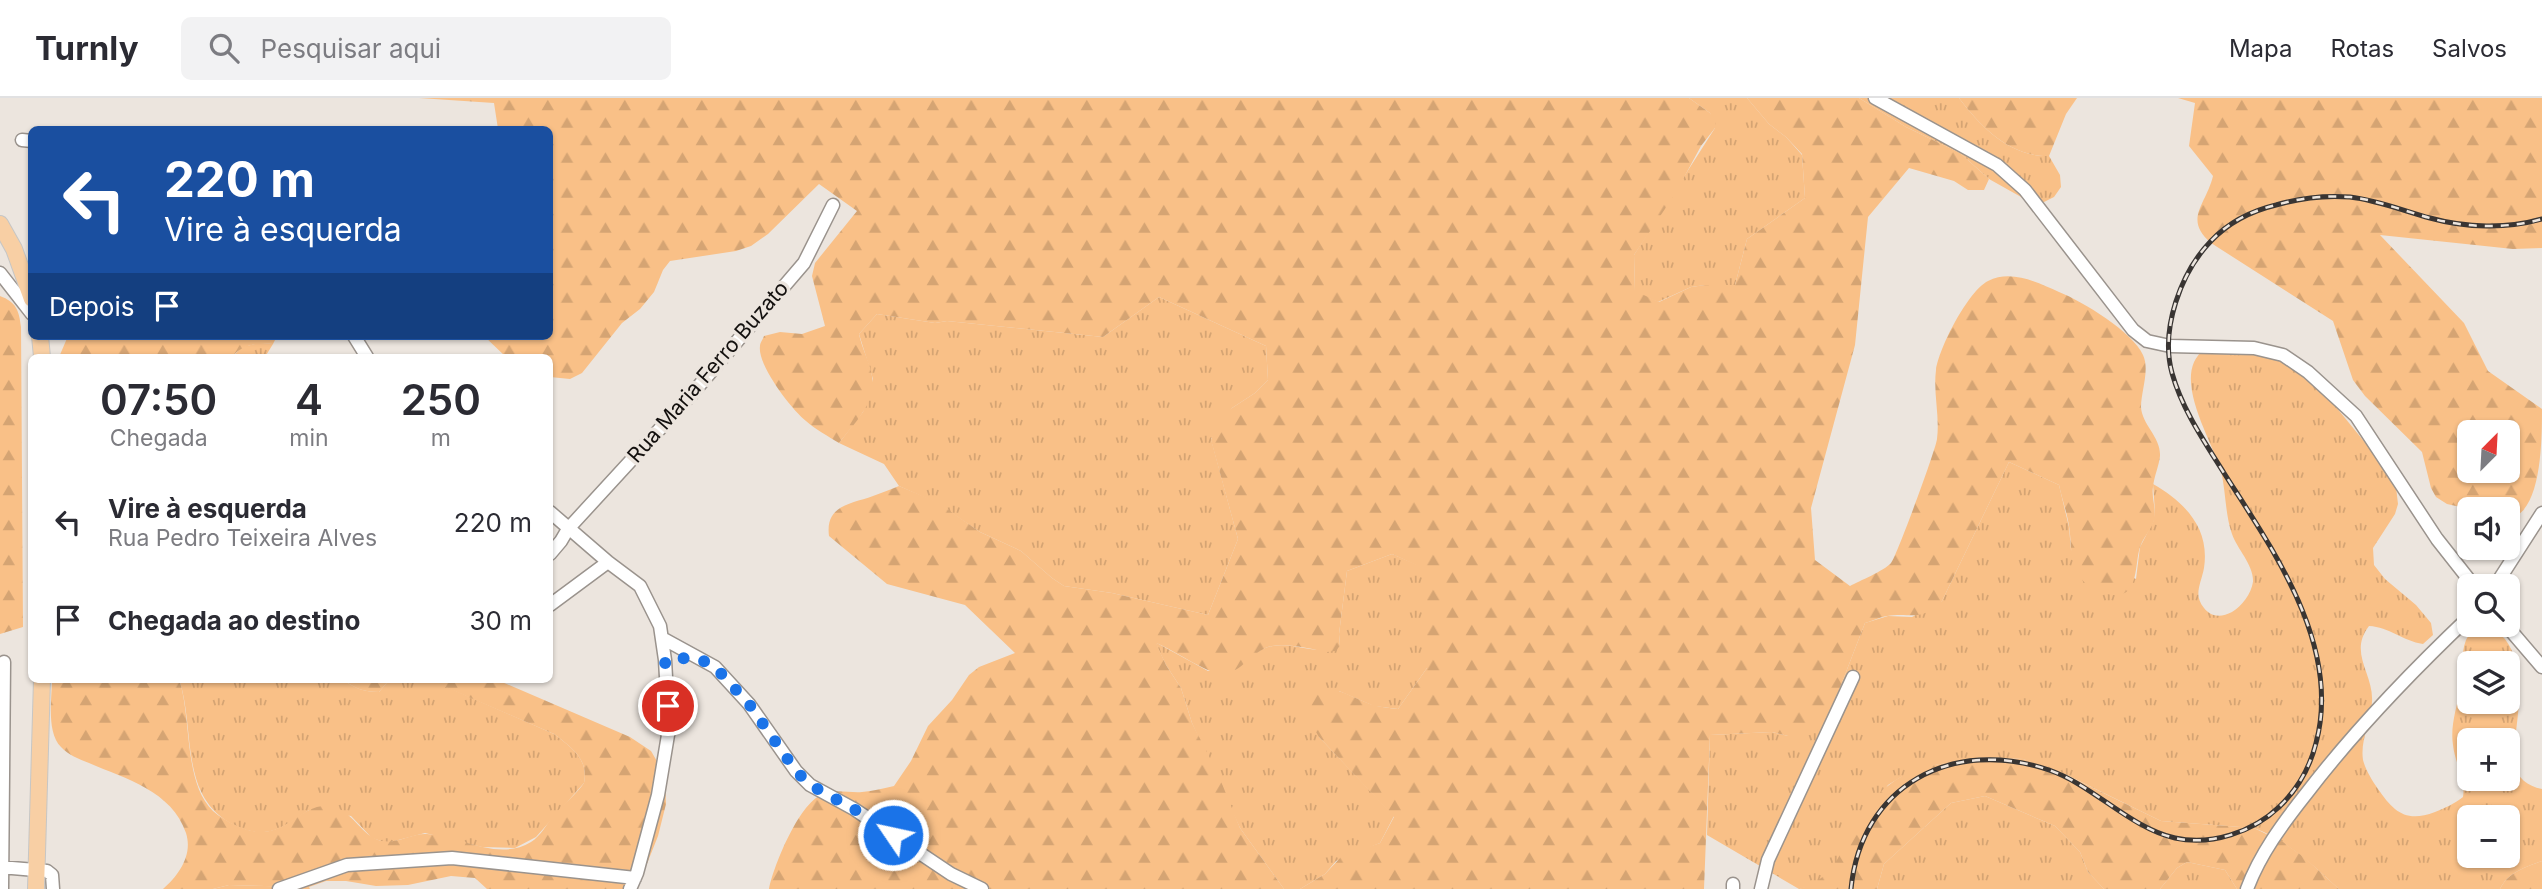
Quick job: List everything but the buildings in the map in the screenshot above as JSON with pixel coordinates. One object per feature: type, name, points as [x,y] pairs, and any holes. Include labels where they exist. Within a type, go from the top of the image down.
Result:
[{"type":"main road","points":[[0,224],[14,249],[28,287]]},
{"type":"main road","points":[[36,889],[41,683]]},
{"type":"street","points":[[1875,98],[1889,102],[1997,165],[2025,190],[2133,330],[2147,341],[2170,346],[2254,348],[2283,355],[2308,372],[2356,416],[2437,539],[2465,574]]},
{"type":"street","name":"Rua Maria Ferro Buzato","points":[[553,550],[568,529],[691,395],[804,263],[833,205]]},
{"type":"street","points":[[25,278],[28,271]]},
{"type":"street","points":[[0,273],[28,309]]},
{"type":"street","points":[[2503,574],[2542,513]]},
{"type":"street","points":[[279,889],[346,865],[452,858],[632,883],[658,795],[669,729],[660,626],[640,586],[553,515]]},
{"type":"street","points":[[553,603],[608,562]]},
{"type":"street","points":[[2246,889],[2279,829],[2331,761],[2390,694],[2457,629]]},
{"type":"street","points":[[2516,637],[2542,667]]},
{"type":"street","points":[[662,638],[715,667],[749,704],[796,771],[810,785],[854,809],[951,874],[982,889]]},
{"type":"street","points":[[665,660],[696,657]]},
{"type":"street","points":[[2,889],[0,867],[4,662]]},
{"type":"street","points":[[1761,889],[1768,860],[1853,677]]},
{"type":"street","points":[[0,867],[47,871],[52,875],[53,889]]},
{"type":"green space","points":[[419,98],[1689,98],[1710,113],[1716,121],[1715,128],[1701,146],[1675,194],[1634,255],[1635,291],[1659,302],[1691,287],[1735,285],[1747,239],[1805,198],[1802,154],[1769,124],[1747,98],[1859,98],[1906,127],[1960,153],[1989,179],[1984,190],[1968,190],[1954,181],[1909,168],[1868,217],[1855,345],[1811,508],[1815,560],[1850,586],[1891,563],[1937,439],[1935,379],[1938,360],[1956,321],[1972,296],[1988,281],[2006,276],[2034,281],[2080,302],[2118,327],[2143,355],[2145,374],[2142,413],[2160,449],[2153,487],[2155,510],[2152,526],[2140,547],[2134,581],[2130,588],[2118,595],[2099,592],[2082,580],[2076,571],[2059,485],[2009,462],[1942,601],[1921,614],[1887,616],[1865,623],[1834,703],[1821,728],[1810,735],[1788,736],[1772,732],[1710,735],[1704,889],[1300,889],[1325,874],[1342,856],[1380,843],[1394,817],[1319,737],[1301,707],[1301,694],[1327,688],[1373,705],[1398,709],[1427,668],[1427,570],[1392,554],[1347,571],[1339,634],[1340,646],[1335,651],[1272,646],[1265,648],[1234,671],[1220,674],[1156,643],[1181,688],[1192,723],[1218,774],[1240,828],[1284,889],[769,889],[776,865],[790,835],[806,808],[816,798],[830,792],[862,792],[894,786],[911,761],[928,726],[952,700],[969,675],[979,667],[1015,653],[965,605],[887,584],[829,536],[831,518],[835,512],[848,504],[899,486],[937,502],[980,532],[1021,551],[1064,586],[1112,593],[1208,615],[1238,539],[1211,440],[1217,422],[1268,380],[1266,346],[1159,297],[1103,337],[947,321],[935,323],[877,314],[859,334],[871,371],[871,395],[863,412],[839,443],[810,424],[792,407],[764,364],[760,345],[764,336],[780,332],[802,334],[825,326],[812,276],[815,263],[857,211],[819,184],[768,234],[751,246],[736,251],[670,261],[654,292],[640,309],[622,323],[582,373],[570,379],[553,377],[553,354],[503,354],[488,340],[553,340],[553,126],[498,126],[494,103]]},
{"type":"green space","points":[[1689,98],[1747,98],[1769,124],[1786,137],[1802,155],[1805,198],[1747,239],[1735,285],[1691,287],[1658,302],[1635,292],[1634,255],[1715,128],[1710,113]]},
{"type":"green space","points":[[1859,98],[1959,98],[1987,129],[2009,146],[2035,155],[2049,156],[2060,175],[2061,187],[2054,197],[2044,202],[2030,202],[1989,179],[1960,153],[1906,127]]},
{"type":"green space","points":[[1959,98],[2077,98],[2066,114],[2049,156],[2035,155],[2009,146],[1987,129]]},
{"type":"green space","points":[[2178,98],[2542,98],[2542,248],[2513,249],[2380,235],[2464,323],[2488,371],[2542,409],[2538,474],[2528,504],[2520,513],[2520,497],[2457,497],[2457,506],[2436,497],[2431,488],[2422,452],[2365,396],[2353,380],[2333,321],[2211,243],[2203,234],[2197,219],[2213,176],[2189,146],[2195,103]]},
{"type":"green space","points":[[0,296],[16,307],[21,327],[23,627],[0,634]]},
{"type":"green space","points":[[1159,297],[1266,346],[1268,380],[1255,393],[1232,408],[1211,439],[1238,539],[1208,615],[1112,593],[1064,586],[1021,551],[980,532],[937,503],[899,486],[884,464],[839,443],[863,412],[873,379],[859,334],[877,314],[935,323],[947,321],[1103,337]]},
{"type":"green space","points":[[66,340],[275,340],[273,344],[250,345],[235,354],[60,354]]},
{"type":"green space","points":[[259,343],[273,344],[267,354],[235,354],[242,347]]},
{"type":"green space","points":[[2261,345],[2318,385],[2385,467],[2396,487],[2398,504],[2395,514],[2373,548],[2374,565],[2385,579],[2416,605],[2431,623],[2433,635],[2423,644],[2369,626],[2363,636],[2361,655],[2372,692],[2370,717],[2363,745],[2363,760],[2367,772],[2395,809],[2408,816],[2425,815],[2449,806],[2463,797],[2463,791],[2520,791],[2520,776],[2532,786],[2542,789],[2542,861],[2513,874],[2500,889],[2339,889],[2289,847],[2254,828],[2161,821],[2069,776],[2023,759],[1982,757],[1935,765],[1901,777],[1888,785],[1829,874],[1815,885],[1799,889],[1707,835],[1710,735],[1772,732],[1788,736],[1834,703],[1865,623],[1888,616],[1912,617],[1942,601],[2009,462],[2059,485],[2069,527],[2071,550],[2136,579],[2140,547],[2153,522],[2155,512],[2153,484],[2165,491],[2193,518],[2203,541],[2204,568],[2198,594],[2201,603],[2210,614],[2217,616],[2228,614],[2239,606],[2250,591],[2253,576],[2232,534],[2221,471],[2196,408],[2191,374],[2195,360],[2205,349]]},
{"type":"green space","points":[[1392,554],[1427,569],[1427,668],[1398,709],[1374,706],[1339,691],[1319,737],[1394,816],[1380,843],[1336,861],[1325,874],[1300,889],[1284,889],[1240,828],[1192,723],[1181,688],[1155,642],[1208,671],[1235,670],[1258,652],[1273,646],[1332,649],[1340,646],[1339,634],[1347,571]]},
{"type":"green space","points":[[2468,637],[2505,639],[2512,651],[2463,651]]},
{"type":"green space","points":[[52,683],[180,683],[192,767],[203,799],[213,811],[235,825],[252,831],[267,831],[279,828],[321,806],[334,807],[351,817],[370,836],[383,841],[427,834],[493,849],[506,849],[535,839],[584,783],[585,775],[577,754],[554,734],[436,683],[504,683],[630,737],[651,751],[665,775],[666,804],[658,836],[637,889],[487,889],[475,878],[451,876],[408,885],[376,886],[326,881],[309,887],[229,885],[213,889],[163,889],[179,871],[188,849],[186,833],[179,819],[170,807],[146,788],[74,756],[61,747],[53,733]]},
{"type":"green space","points":[[180,683],[348,683],[359,689],[379,692],[387,683],[438,683],[554,734],[581,760],[584,783],[536,837],[515,848],[482,847],[425,833],[387,843],[372,838],[351,816],[309,810],[274,830],[246,830],[216,813],[196,780]]},
{"type":"green space","points":[[348,683],[387,683],[379,692]]},
{"type":"green space","points":[[2457,703],[2457,714],[2518,714],[2516,728],[2457,728],[2457,763],[2452,731]]},
{"type":"green space","points":[[1982,757],[2023,759],[2050,767],[2161,821],[2254,828],[2283,842],[2339,889],[2237,889],[2225,870],[2187,862],[2177,868],[2160,889],[2104,889],[2088,872],[2080,852],[2055,826],[1985,796],[1951,803],[1884,864],[1877,889],[1799,889],[1812,884],[1831,869],[1859,817],[1889,785],[1921,768]]},
{"type":"green space","points":[[1985,796],[2055,826],[2080,852],[2088,872],[2104,889],[1877,889],[1884,864],[1951,803]]},
{"type":"green space","points":[[2542,861],[2542,889],[2500,889],[2513,874]]},
{"type":"green space","points":[[2187,862],[2225,870],[2237,889],[2160,889],[2177,868]]},
{"type":"green space","points":[[229,885],[309,887],[310,889],[213,889]]},
{"type":"railway","points":[[1851,889],[1858,853],[1873,822],[1893,797],[1918,778],[1947,766],[1979,760],[2013,761],[2049,770],[2081,786],[2158,833],[2189,840],[2231,835],[2257,824],[2279,807],[2297,786],[2316,743],[2322,707],[2319,671],[2311,635],[2281,567],[2201,437],[2176,386],[2169,356],[2169,338],[2171,320],[2182,285],[2200,254],[2225,228],[2258,210],[2294,201],[2322,197],[2360,198],[2444,221],[2472,225],[2501,226],[2542,219]]},
{"type":"route","points":[[668,706],[665,660],[696,657],[715,667],[749,704],[796,771],[810,785],[854,809],[893,835]]}]
